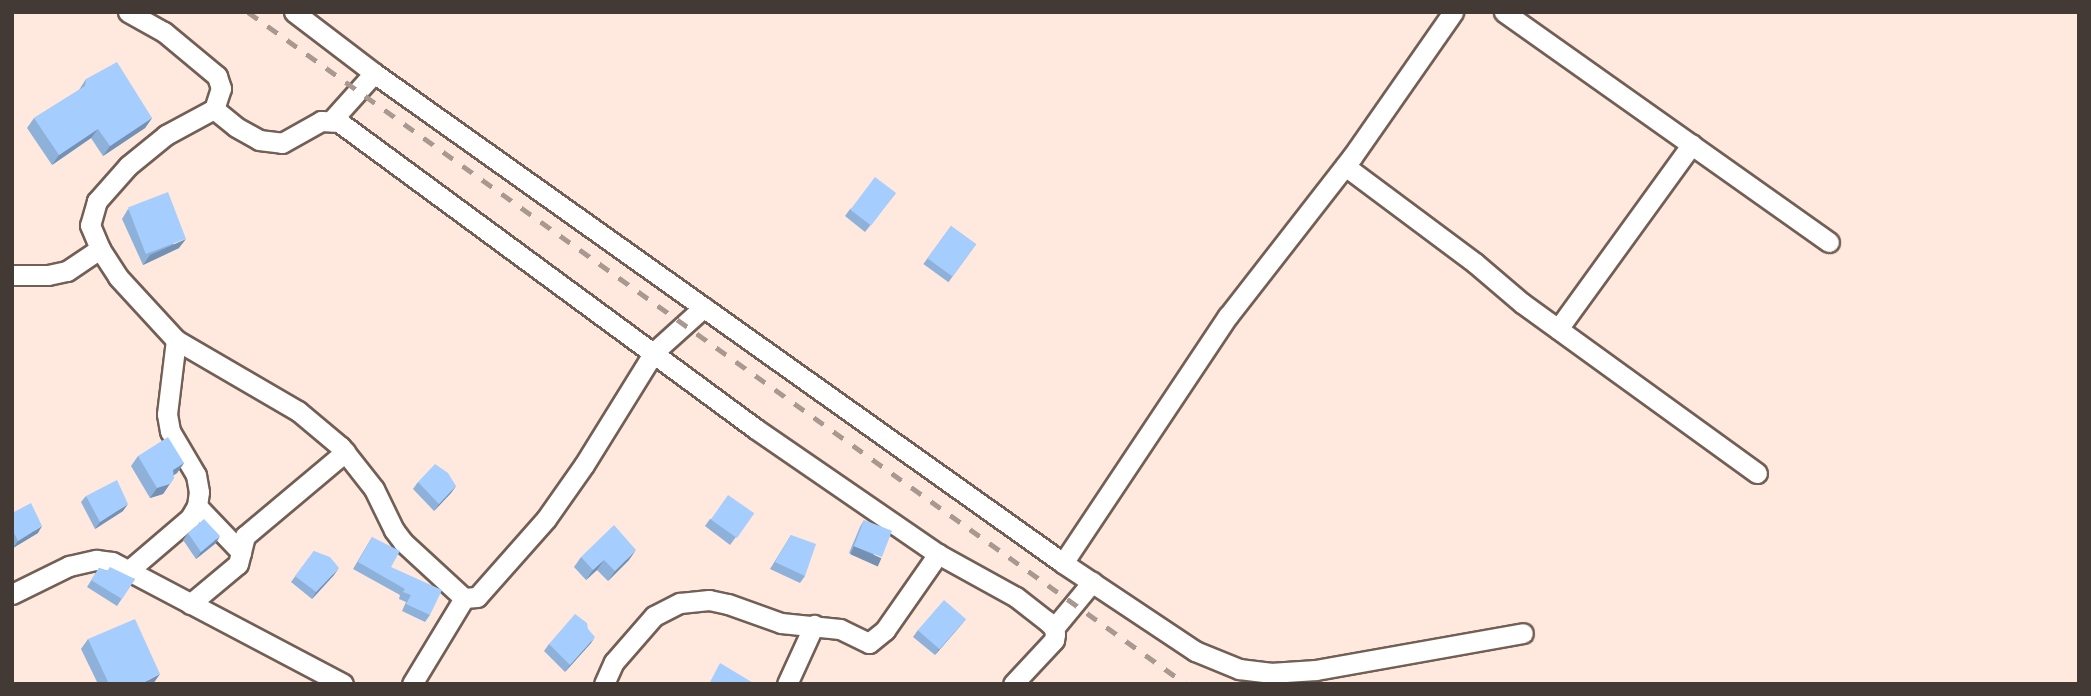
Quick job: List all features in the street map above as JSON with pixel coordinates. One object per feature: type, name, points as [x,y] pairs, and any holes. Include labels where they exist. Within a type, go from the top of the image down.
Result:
[{"type":"street","points":[[128,12],[164,32],[217,76],[221,88],[214,109],[166,135],[128,166],[97,201],[90,225],[100,249],[118,277],[176,340],[298,411],[345,452],[374,489],[398,536],[464,598],[477,597],[546,519],[584,465],[654,352],[704,307]]},
{"type":"street","points":[[294,12],[374,73],[1063,563],[1195,651],[1239,669],[1270,673],[1316,670],[1522,633]]},
{"type":"street","points":[[1063,563],[1228,316],[1345,166],[1453,12]]},
{"type":"street","points":[[1504,12],[1829,242]]},
{"type":"street","points":[[331,121],[374,73]]},
{"type":"street","points":[[214,109],[259,140],[282,143],[321,121],[339,121],[756,429],[938,554],[1016,597],[1054,628]]},
{"type":"street","points":[[1558,328],[1692,144]]},
{"type":"street","points":[[1345,166],[1558,328],[1758,473]]},
{"type":"street","points":[[12,275],[48,275],[66,271],[100,249]]},
{"type":"street","points":[[128,571],[190,518],[197,506],[199,492],[196,475],[170,431],[167,414],[176,340]]},
{"type":"street","points":[[190,604],[238,564],[245,536],[345,452]]},
{"type":"street","points":[[197,506],[241,552]]},
{"type":"street","points":[[604,684],[614,662],[654,616],[680,603],[709,600],[781,623],[840,629],[863,641],[875,640],[938,554]]},
{"type":"street","points":[[12,594],[69,566],[96,560],[112,562],[343,684]]},
{"type":"street","points":[[1013,684],[1054,640],[1054,628],[1092,582]]},
{"type":"street","points":[[412,684],[464,598]]},
{"type":"street","points":[[787,684],[814,625]]},
{"type":"building","points":[[117,62],[152,118],[110,146],[98,129],[59,155],[34,118],[85,86],[86,79]]},
{"type":"building","points":[[875,177],[896,193],[871,225],[850,210]]},
{"type":"building","points":[[168,192],[186,239],[146,254],[128,207]]},
{"type":"building","points":[[951,226],[976,244],[953,277],[927,258]]},
{"type":"building","points":[[168,437],[184,463],[173,470],[174,478],[170,484],[157,488],[138,456]]},
{"type":"building","points":[[435,464],[448,473],[456,486],[439,504],[418,482]]},
{"type":"building","points":[[117,480],[128,504],[100,522],[86,496]]},
{"type":"building","points":[[728,495],[754,513],[737,538],[711,520]]},
{"type":"building","points":[[31,503],[42,526],[18,541],[12,529],[12,513]]},
{"type":"building","points":[[204,519],[220,536],[201,552],[188,533]]},
{"type":"building","points":[[864,520],[892,531],[882,557],[854,546]]},
{"type":"building","points":[[614,525],[636,550],[615,571],[604,560],[593,570],[581,557]]},
{"type":"building","points":[[791,535],[816,544],[805,576],[775,562]]},
{"type":"building","points":[[372,537],[400,551],[391,567],[442,590],[430,615],[406,604],[411,595],[403,592],[405,589],[358,562]]},
{"type":"building","points":[[314,551],[330,557],[339,568],[316,592],[295,576]]},
{"type":"building","points":[[110,567],[135,579],[122,599],[91,580],[99,568],[107,571]]},
{"type":"building","points":[[944,600],[966,619],[940,649],[918,630]]},
{"type":"building","points":[[575,614],[587,623],[588,629],[595,637],[570,665],[549,644]]},
{"type":"building","points":[[135,619],[160,674],[141,684],[109,684],[88,639]]},
{"type":"building","points":[[720,663],[755,684],[709,684]]},
{"type":"railway","points":[[248,12],[1186,684]]}]
